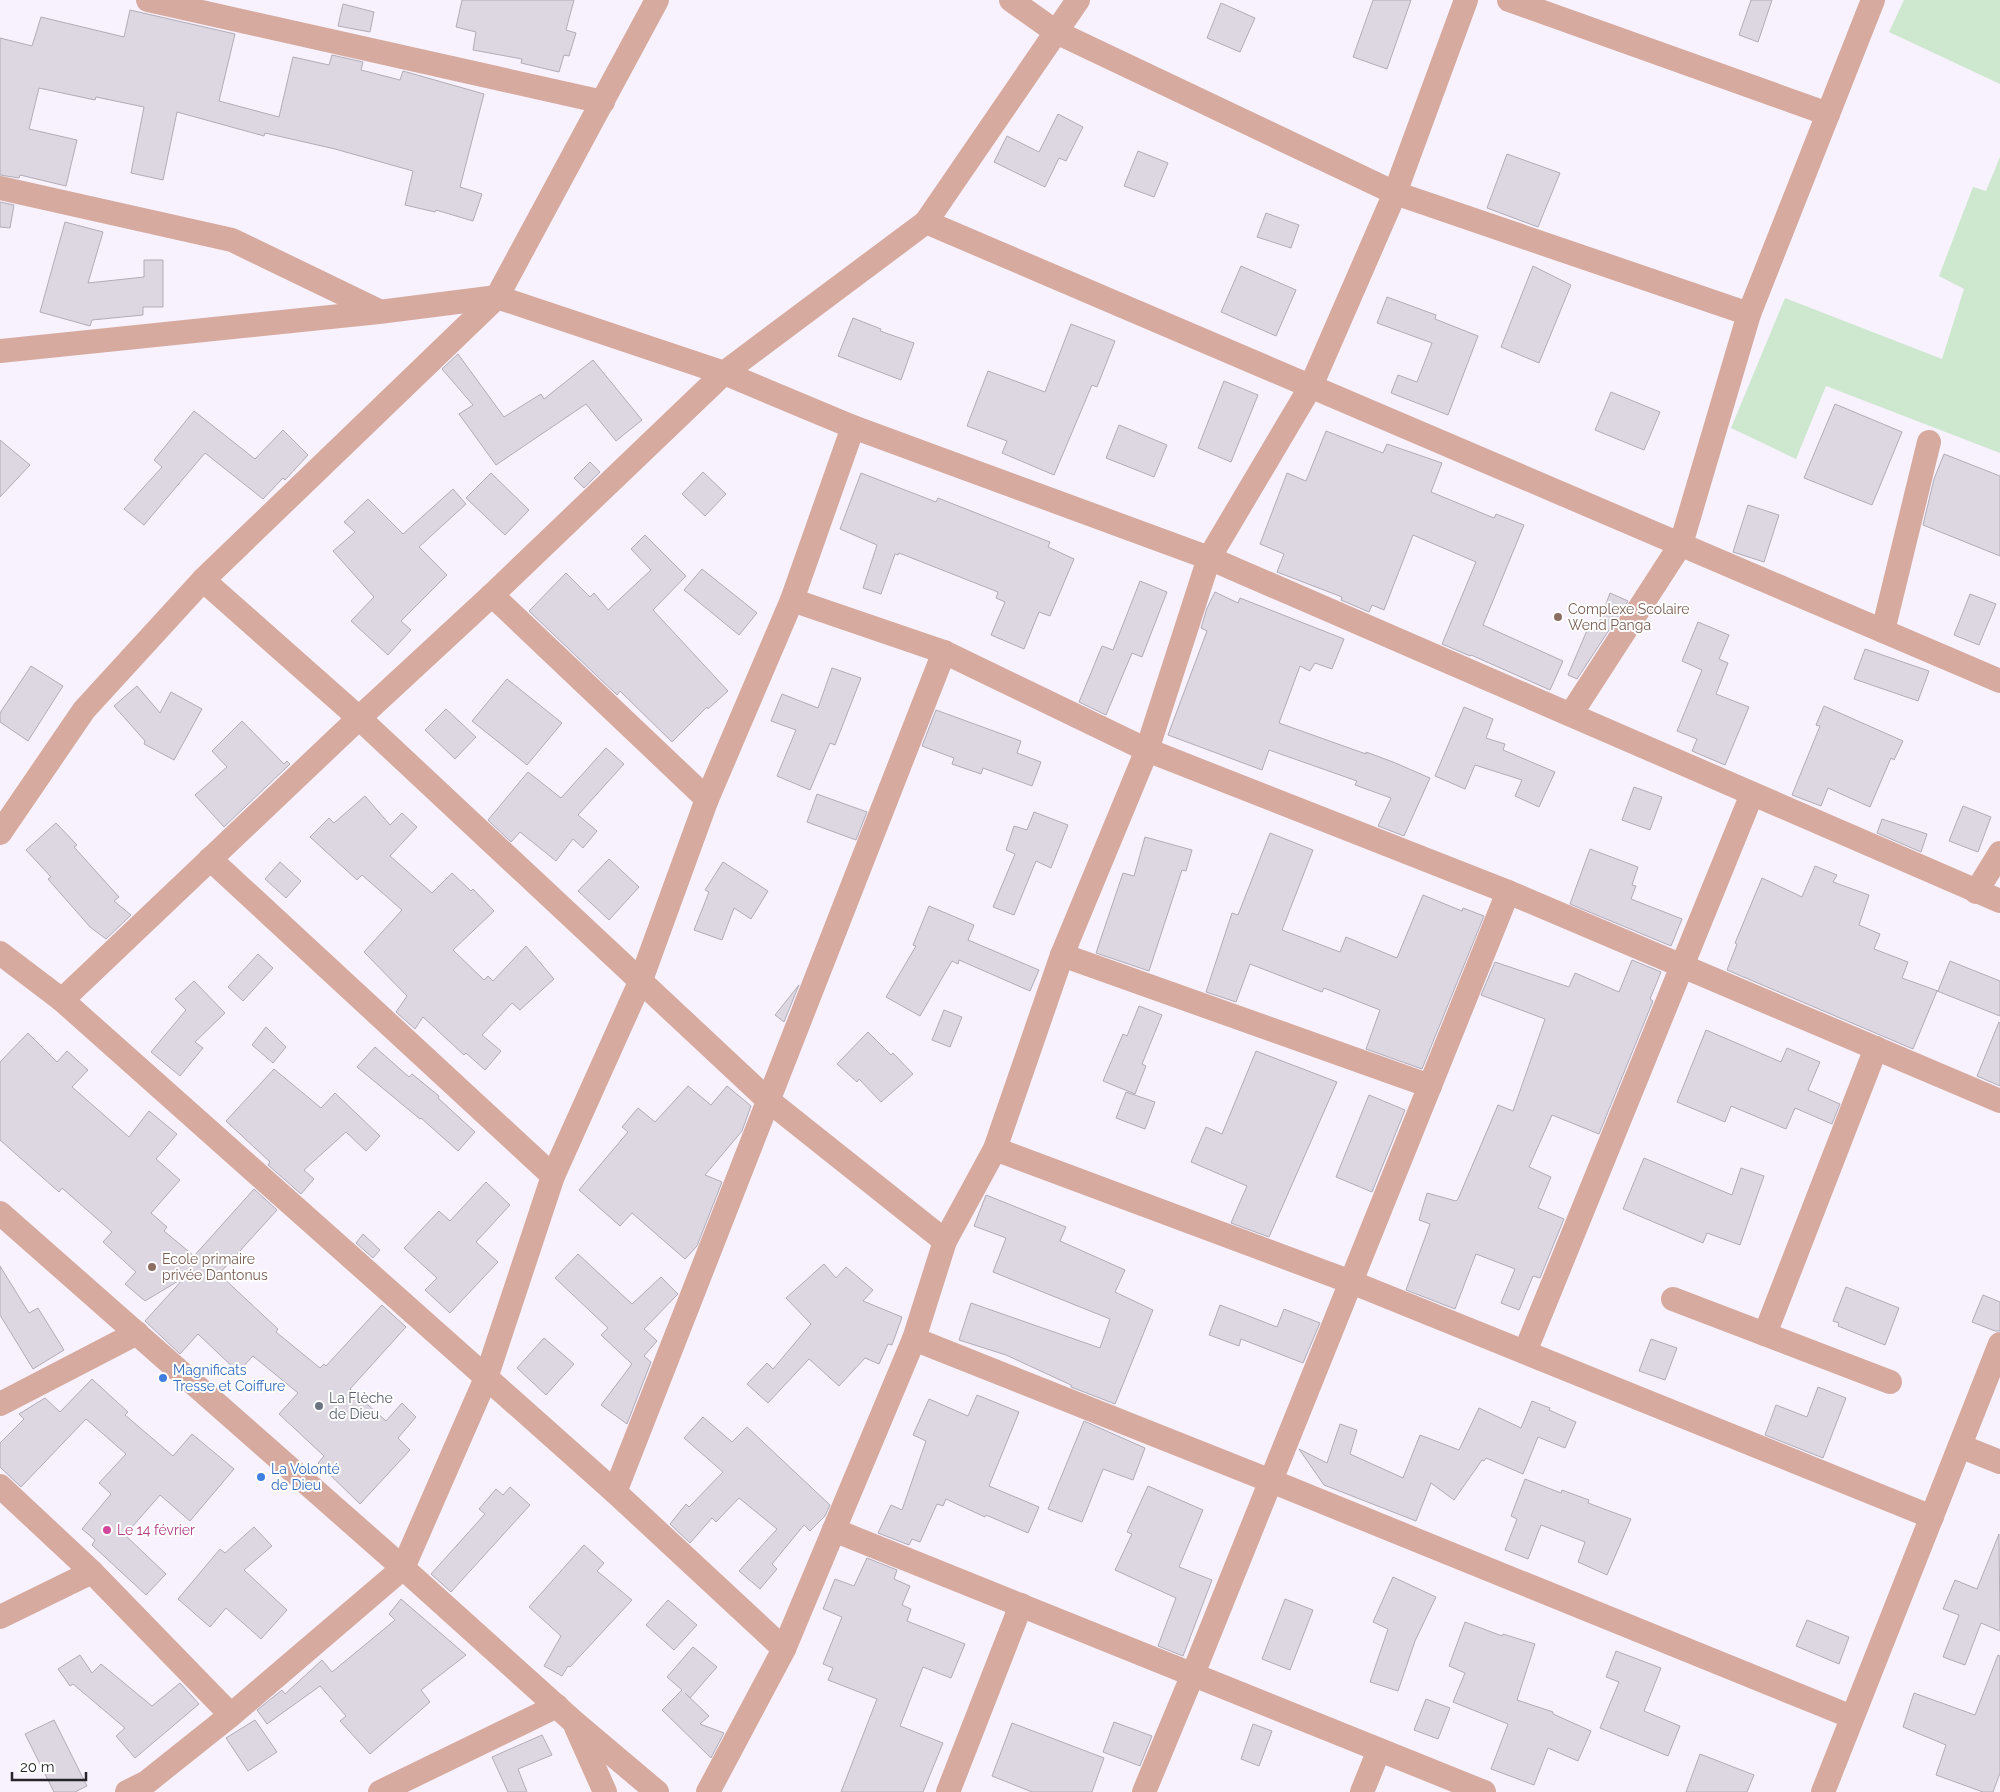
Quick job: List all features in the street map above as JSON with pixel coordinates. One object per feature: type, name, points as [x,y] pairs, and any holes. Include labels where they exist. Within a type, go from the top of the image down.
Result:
[{"type":"street","points":[[148,0],[603,102]]},
{"type":"street","points":[[0,833],[84,710],[203,580],[497,297],[657,0]]},
{"type":"street","points":[[1011,0],[1056,32],[1395,193],[1749,314]]},
{"type":"street","points":[[62,1000],[210,858],[492,595],[724,373],[926,222],[1078,0]]},
{"type":"street","points":[[708,1792],[784,1649],[914,1339],[944,1241],[995,1149],[1062,955],[1146,750],[1210,558],[1311,386],[1395,193],[1466,0]]},
{"type":"street","points":[[1510,0],[1828,114]]},
{"type":"street","points":[[1571,714],[1680,544],[1749,314],[1873,0]]},
{"type":"street","points":[[0,188],[232,240],[379,312]]},
{"type":"street","points":[[926,222],[2000,681]]},
{"type":"street","points":[[0,351],[379,312],[497,297],[724,373],[853,427],[1210,558],[2000,901]]},
{"type":"street","points":[[142,1789],[403,1568],[486,1378],[554,1176],[641,980],[708,799],[792,600],[853,427]]},
{"type":"street","points":[[1883,631],[1930,442]]},
{"type":"street","points":[[203,580],[359,718],[769,1100],[944,1241]]},
{"type":"street","points":[[492,595],[708,799]]},
{"type":"street","points":[[792,600],[944,652],[1146,750],[1508,892],[2000,1101]]},
{"type":"street","points":[[615,1492],[944,652]]},
{"type":"street","points":[[1525,1352],[1752,794]]},
{"type":"street","points":[[1976,892],[2000,853]]},
{"type":"street","points":[[210,858],[554,1176]]},
{"type":"street","points":[[1144,1792],[1508,892]]},
{"type":"street","points":[[0,952],[62,1000],[615,1492],[784,1649]]},
{"type":"street","points":[[1062,955],[1430,1086]]},
{"type":"street","points":[[1765,1334],[1876,1048]]},
{"type":"street","points":[[995,1149],[1351,1282],[1932,1517]]},
{"type":"street","points":[[0,1213],[403,1568],[574,1722],[657,1792]]},
{"type":"street","points":[[1673,1299],[1890,1382]]},
{"type":"street","points":[[0,1404],[137,1333]]},
{"type":"street","points":[[914,1339],[1271,1481],[1852,1717]]},
{"type":"street","points":[[1823,1792],[2000,1344]]},
{"type":"street","points":[[1960,1446],[2000,1462]]},
{"type":"street","points":[[0,1486],[92,1572],[231,1715]]},
{"type":"street","points":[[834,1530],[1484,1792]]},
{"type":"street","points":[[0,1617],[92,1572]]},
{"type":"street","points":[[948,1792],[1021,1604]]},
{"type":"street","points":[[390,1790],[557,1706]]},
{"type":"street","points":[[574,1722],[605,1792]]},
{"type":"street","points":[[1362,1792],[1379,1750]]},
{"type":"green space","points":[[1904,0],[2000,0],[2000,84],[1889,32]]},
{"type":"green space","points":[[2000,157],[2000,453],[1826,386],[1796,459],[1731,428],[1785,298],[1942,359],[1964,289],[1939,276],[1973,187],[1986,191]]},
{"type":"building","points":[[462,0],[574,0],[566,30],[576,33],[569,56],[564,55],[559,72],[521,63],[522,59],[473,50],[476,32],[456,27]]},
{"type":"building","points":[[1373,0],[1411,0],[1387,69],[1353,57]]},
{"type":"building","points":[[1751,0],[1772,0],[1758,42],[1739,35]]},
{"type":"building","points":[[1221,3],[1255,18],[1240,52],[1207,38]]},
{"type":"building","points":[[343,4],[374,12],[370,32],[338,26]]},
{"type":"building","points":[[130,10],[235,34],[219,101],[279,117],[293,57],[329,65],[332,55],[363,62],[361,70],[400,80],[403,71],[484,94],[460,187],[482,194],[473,221],[436,210],[435,212],[405,205],[413,171],[335,149],[265,133],[264,136],[177,112],[163,180],[131,173],[144,107],[96,97],[95,100],[39,88],[29,129],[77,140],[66,186],[20,175],[19,178],[0,175],[0,38],[32,46],[41,17],[124,37]]},
{"type":"building","points":[[1058,114],[1083,127],[1066,161],[1059,158],[1045,187],[994,162],[1007,136],[1039,152]]},
{"type":"building","points":[[1138,151],[1168,163],[1154,197],[1124,186]]},
{"type":"building","points":[[1507,154],[1560,173],[1538,227],[1487,208]]},
{"type":"building","points":[[0,202],[14,205],[10,228],[0,227]]},
{"type":"building","points":[[1266,213],[1299,225],[1291,248],[1257,237]]},
{"type":"building","points":[[65,222],[103,232],[88,283],[144,277],[144,260],[163,260],[163,307],[143,307],[143,315],[92,320],[90,326],[40,312]]},
{"type":"building","points":[[1241,266],[1296,290],[1276,336],[1221,312]]},
{"type":"building","points":[[1533,266],[1571,285],[1539,363],[1501,347]]},
{"type":"building","points":[[1387,297],[1436,315],[1435,319],[1478,336],[1448,415],[1391,393],[1398,375],[1417,382],[1432,343],[1377,323]]},
{"type":"building","points":[[853,318],[881,329],[880,331],[914,343],[901,380],[838,356]]},
{"type":"building","points":[[1071,324],[1115,341],[1097,387],[1092,385],[1054,475],[1002,453],[1007,441],[967,426],[988,371],[1045,392]]},
{"type":"building","points":[[458,354],[504,417],[541,394],[544,399],[593,360],[642,420],[616,441],[586,404],[496,465],[459,414],[473,405],[442,369]]},
{"type":"building","points":[[1224,381],[1258,395],[1231,462],[1198,448]]},
{"type":"building","points":[[1611,392],[1660,412],[1644,450],[1595,430]]},
{"type":"building","points":[[1835,404],[1902,432],[1872,505],[1804,478]]},
{"type":"building","points":[[194,411],[255,459],[283,430],[308,455],[285,480],[283,478],[263,499],[205,453],[144,525],[124,509],[162,467],[154,460]]},
{"type":"building","points":[[1119,425],[1167,445],[1154,477],[1106,458]]},
{"type":"building","points":[[1326,431],[1383,453],[1387,444],[1442,463],[1431,492],[1494,518],[1496,514],[1524,525],[1483,625],[1563,661],[1550,690],[1442,644],[1476,562],[1413,535],[1384,610],[1372,605],[1369,612],[1341,600],[1342,597],[1277,572],[1284,554],[1260,544],[1287,473],[1306,481]]},
{"type":"building","points":[[0,440],[30,465],[0,497]]},
{"type":"building","points":[[1944,454],[2000,476],[2000,556],[1923,525],[1934,479]]},
{"type":"building","points":[[590,462],[600,472],[584,488],[574,478]]},
{"type":"building","points":[[703,472],[726,494],[705,516],[682,494]]},
{"type":"building","points":[[491,473],[529,510],[505,535],[466,498]]},
{"type":"building","points":[[861,473],[936,502],[938,498],[1050,542],[1048,547],[1074,559],[1050,616],[1039,612],[1024,649],[991,635],[1005,602],[996,598],[998,592],[899,553],[898,555],[895,554],[881,594],[863,588],[877,545],[840,529]]},
{"type":"building","points":[[453,489],[466,504],[419,547],[447,575],[401,621],[411,630],[388,655],[351,621],[374,597],[333,551],[355,532],[344,522],[368,499],[403,534]]},
{"type":"building","points":[[1748,505],[1779,515],[1764,562],[1733,552]]},
{"type":"building","points":[[645,535],[686,576],[653,610],[728,691],[708,709],[707,707],[672,742],[620,691],[617,695],[529,611],[566,573],[590,597],[594,593],[608,610],[651,570],[631,549]]},
{"type":"building","points":[[702,569],[757,613],[739,635],[684,590]]},
{"type":"building","points":[[1140,581],[1167,592],[1142,657],[1132,653],[1106,715],[1079,702],[1102,646],[1113,650]]},
{"type":"building","points":[[1215,592],[1238,603],[1240,598],[1344,639],[1332,669],[1315,663],[1310,671],[1300,666],[1279,723],[1366,754],[1366,752],[1430,778],[1404,836],[1378,826],[1391,798],[1355,785],[1357,781],[1269,750],[1262,770],[1168,735],[1207,631],[1201,628],[1207,608]]},
{"type":"building","points":[[1610,593],[1628,601],[1577,679],[1568,675],[1588,628],[1596,631]]},
{"type":"building","points":[[1970,594],[1996,604],[1979,645],[1954,635]]},
{"type":"building","points":[[1698,622],[1729,635],[1719,659],[1728,663],[1716,694],[1749,707],[1725,765],[1692,751],[1697,739],[1677,731],[1702,670],[1682,661]]},
{"type":"building","points":[[1865,649],[1929,671],[1918,701],[1854,679]]},
{"type":"building","points":[[31,666],[63,686],[28,741],[0,722],[0,713]]},
{"type":"building","points":[[832,668],[861,678],[835,745],[830,743],[810,790],[777,776],[796,730],[771,721],[782,694],[818,708]]},
{"type":"building","points":[[507,679],[562,723],[527,765],[472,721]]},
{"type":"building","points":[[137,686],[160,713],[171,692],[202,709],[174,760],[144,744],[145,741],[114,706]]},
{"type":"building","points":[[1824,706],[1903,741],[1894,760],[1891,758],[1870,807],[1828,788],[1821,806],[1792,795],[1820,726],[1816,725]]},
{"type":"building","points":[[1464,707],[1493,719],[1486,738],[1505,744],[1503,750],[1555,772],[1539,807],[1515,796],[1522,780],[1475,765],[1465,789],[1435,776]]},
{"type":"building","points":[[446,709],[476,737],[455,759],[425,730]]},
{"type":"building","points":[[936,710],[1021,741],[1017,753],[1041,762],[1032,786],[983,768],[981,774],[952,764],[954,758],[922,746]]},
{"type":"building","points":[[242,721],[284,764],[287,761],[290,764],[224,827],[195,795],[227,767],[212,751]]},
{"type":"building","points":[[606,748],[624,764],[578,815],[597,831],[583,848],[573,839],[556,861],[520,832],[511,842],[488,820],[528,772],[561,798]]},
{"type":"building","points":[[1634,787],[1662,797],[1650,830],[1622,820]]},
{"type":"building","points":[[817,794],[867,812],[856,840],[807,822]]},
{"type":"building","points":[[365,796],[390,825],[402,813],[417,827],[390,856],[432,893],[452,873],[471,891],[473,889],[494,911],[453,950],[484,980],[488,976],[493,981],[526,946],[554,979],[520,1010],[512,1003],[482,1035],[501,1051],[485,1070],[466,1053],[464,1055],[423,1017],[415,1029],[396,1012],[407,996],[364,952],[402,910],[362,875],[357,880],[310,837],[329,818],[334,823]]},
{"type":"building","points":[[1963,806],[1991,817],[1978,852],[1949,841]]},
{"type":"building","points":[[1034,812],[1068,825],[1051,868],[1036,861],[1014,915],[993,907],[1015,854],[1006,850],[1014,826],[1027,830]]},
{"type":"building","points":[[1882,819],[1927,834],[1921,852],[1877,833]]},
{"type":"building","points":[[56,823],[77,845],[74,847],[119,897],[114,901],[131,915],[106,939],[90,927],[48,879],[51,877],[26,850]]},
{"type":"building","points":[[1270,833],[1313,850],[1282,930],[1340,952],[1346,937],[1397,958],[1423,895],[1462,911],[1463,908],[1484,916],[1422,1069],[1366,1049],[1380,1010],[1324,988],[1322,992],[1250,964],[1236,1002],[1206,992],[1232,913],[1238,915]]},
{"type":"building","points":[[1145,837],[1192,850],[1186,871],[1182,870],[1149,971],[1096,953],[1123,873],[1134,876]]},
{"type":"building","points":[[1590,849],[1638,867],[1632,885],[1636,886],[1631,899],[1682,919],[1671,946],[1570,904]]},
{"type":"building","points":[[609,859],[639,887],[609,920],[578,891]]},
{"type":"building","points":[[280,862],[301,881],[286,898],[265,879]]},
{"type":"building","points":[[723,862],[768,891],[751,919],[734,908],[722,940],[694,930],[709,892],[705,890]]},
{"type":"building","points":[[1815,866],[1837,875],[1833,882],[1869,895],[1859,925],[1880,934],[1874,949],[1908,962],[1902,978],[1938,991],[1950,961],[2000,981],[2000,1016],[1937,991],[1913,1049],[1727,970],[1737,944],[1735,943],[1762,878],[1802,897]]},
{"type":"building","points":[[929,906],[974,925],[968,940],[1039,970],[1030,991],[959,960],[958,964],[952,961],[920,1016],[886,997],[916,946],[913,945]]},
{"type":"building","points":[[258,954],[273,968],[243,1001],[228,987]]},
{"type":"building","points":[[1632,960],[1661,972],[1650,999],[1653,1001],[1599,1134],[1552,1115],[1529,1167],[1551,1177],[1538,1208],[1564,1219],[1540,1278],[1533,1276],[1519,1310],[1501,1303],[1515,1269],[1476,1254],[1455,1309],[1406,1290],[1430,1224],[1419,1220],[1427,1193],[1456,1201],[1458,1199],[1498,1105],[1513,1111],[1545,1019],[1481,995],[1495,962],[1569,987],[1575,973],[1619,992]]},
{"type":"building","points":[[194,981],[225,1013],[195,1042],[203,1048],[180,1076],[151,1052],[186,1010],[175,999]]},
{"type":"building","points":[[799,985],[784,1022],[775,1015]]},
{"type":"building","points":[[1139,1006],[1162,1015],[1142,1064],[1146,1066],[1135,1094],[1103,1081],[1123,1034],[1127,1036]]},
{"type":"building","points":[[944,1010],[962,1017],[950,1047],[932,1040]]},
{"type":"building","points":[[2000,1023],[2000,1086],[1977,1076]]},
{"type":"building","points":[[266,1027],[286,1047],[273,1063],[252,1045]]},
{"type":"building","points":[[1706,1030],[1781,1062],[1787,1048],[1820,1062],[1808,1090],[1840,1104],[1832,1124],[1795,1108],[1786,1129],[1731,1106],[1725,1122],[1677,1102]]},
{"type":"building","points":[[868,1032],[891,1055],[893,1053],[913,1074],[881,1102],[859,1079],[857,1082],[837,1064]]},
{"type":"building","points":[[28,1033],[57,1062],[67,1051],[88,1070],[72,1087],[129,1137],[149,1111],[177,1134],[156,1159],[180,1180],[151,1213],[167,1227],[164,1231],[194,1256],[254,1189],[277,1210],[219,1274],[278,1329],[276,1332],[320,1368],[324,1364],[326,1366],[382,1305],[406,1327],[350,1389],[386,1421],[402,1403],[416,1417],[398,1438],[410,1450],[360,1504],[318,1463],[324,1456],[279,1414],[298,1393],[253,1356],[238,1372],[198,1334],[180,1354],[145,1321],[185,1277],[145,1301],[125,1284],[136,1272],[103,1242],[112,1232],[62,1188],[59,1192],[0,1140],[0,1062]]},
{"type":"building","points":[[375,1047],[409,1077],[412,1074],[439,1096],[438,1098],[475,1132],[458,1151],[421,1118],[357,1067]]},
{"type":"building","points":[[1256,1051],[1337,1082],[1269,1237],[1231,1223],[1247,1186],[1191,1162],[1206,1127],[1222,1134]]},
{"type":"building","points":[[274,1069],[321,1108],[335,1093],[380,1136],[366,1151],[346,1132],[304,1170],[314,1179],[301,1194],[268,1165],[270,1162],[226,1121]]},
{"type":"building","points":[[688,1086],[711,1105],[727,1086],[751,1106],[742,1131],[705,1175],[722,1182],[697,1246],[685,1259],[632,1213],[620,1226],[579,1190],[628,1132],[622,1127],[638,1108],[655,1122]]},
{"type":"building","points":[[1126,1092],[1155,1102],[1145,1129],[1116,1118]]},
{"type":"building","points":[[1369,1095],[1405,1110],[1372,1192],[1336,1177]]},
{"type":"building","points":[[1644,1158],[1732,1195],[1741,1168],[1764,1176],[1740,1245],[1707,1233],[1703,1243],[1623,1209]]},
{"type":"building","points":[[486,1182],[510,1205],[476,1242],[498,1262],[450,1313],[425,1290],[437,1278],[404,1248],[439,1211],[450,1221]]},
{"type":"building","points":[[986,1195],[1066,1227],[1060,1241],[1125,1270],[1115,1292],[1153,1310],[1115,1404],[1071,1387],[1071,1385],[1006,1355],[959,1340],[971,1303],[1100,1348],[1110,1319],[993,1272],[1006,1238],[974,1226]]},
{"type":"building","points":[[363,1234],[380,1250],[373,1258],[356,1243]]},
{"type":"building","points":[[578,1254],[632,1304],[661,1277],[678,1294],[644,1329],[657,1341],[644,1356],[651,1362],[627,1424],[601,1405],[632,1364],[601,1335],[608,1328],[555,1278]]},
{"type":"building","points":[[824,1264],[836,1278],[846,1267],[873,1290],[863,1301],[902,1317],[892,1345],[888,1344],[879,1364],[865,1358],[839,1386],[809,1359],[768,1403],[747,1384],[767,1363],[773,1369],[811,1324],[786,1298]]},
{"type":"building","points":[[0,1266],[29,1313],[38,1308],[64,1350],[33,1369],[0,1315]]},
{"type":"building","points":[[1846,1287],[1899,1308],[1885,1345],[1838,1326],[1839,1323],[1833,1321]]},
{"type":"building","points":[[1983,1295],[2000,1302],[2000,1331],[1995,1331],[1972,1322]]},
{"type":"building","points":[[1220,1305],[1277,1327],[1284,1309],[1320,1323],[1303,1363],[1241,1339],[1239,1346],[1209,1335]]},
{"type":"building","points":[[544,1338],[574,1364],[546,1395],[517,1368]]},
{"type":"building","points":[[1651,1339],[1677,1348],[1665,1380],[1639,1371]]},
{"type":"building","points":[[92,1379],[128,1412],[125,1415],[173,1456],[192,1434],[234,1469],[190,1521],[160,1495],[125,1535],[166,1574],[146,1595],[92,1545],[95,1540],[82,1529],[111,1494],[99,1483],[126,1454],[86,1419],[21,1487],[0,1467],[0,1443],[24,1419],[19,1414],[45,1398],[60,1412]]},
{"type":"building","points":[[1818,1387],[1846,1398],[1823,1458],[1765,1435],[1776,1405],[1807,1417]]},
{"type":"building","points":[[977,1395],[1019,1412],[989,1486],[1039,1507],[1028,1533],[986,1515],[985,1517],[946,1499],[943,1506],[937,1504],[920,1542],[912,1539],[909,1545],[878,1533],[891,1505],[902,1510],[926,1441],[913,1435],[929,1399],[968,1416]]},
{"type":"building","points":[[1532,1401],[1576,1422],[1565,1448],[1538,1437],[1523,1474],[1486,1458],[1484,1461],[1482,1460],[1454,1500],[1431,1483],[1416,1521],[1324,1485],[1299,1449],[1327,1463],[1340,1424],[1357,1430],[1350,1454],[1403,1478],[1420,1435],[1459,1450],[1479,1408],[1521,1428]]},
{"type":"building","points":[[703,1417],[732,1442],[747,1427],[830,1505],[825,1516],[810,1531],[804,1525],[772,1564],[777,1569],[760,1589],[739,1571],[777,1529],[739,1498],[716,1522],[712,1518],[690,1543],[670,1524],[686,1504],[689,1507],[723,1472],[684,1438]]},
{"type":"building","points":[[1084,1421],[1145,1448],[1133,1480],[1103,1469],[1082,1522],[1048,1509]]},
{"type":"building","points":[[1525,1479],[1561,1493],[1562,1490],[1589,1500],[1588,1503],[1631,1519],[1607,1575],[1578,1562],[1585,1542],[1541,1525],[1528,1559],[1505,1550],[1517,1519],[1511,1516]]},
{"type":"building","points":[[1148,1486],[1203,1510],[1179,1567],[1212,1580],[1183,1656],[1158,1646],[1176,1598],[1115,1570],[1132,1534],[1127,1532]]},
{"type":"building","points":[[510,1487],[530,1505],[451,1592],[431,1574],[485,1514],[479,1509],[496,1489],[503,1495]]},
{"type":"building","points":[[254,1527],[272,1546],[244,1570],[287,1610],[261,1639],[226,1608],[210,1627],[178,1599],[220,1549],[225,1553]]},
{"type":"building","points":[[1999,1534],[2000,1631],[1981,1623],[1965,1665],[1943,1657],[1959,1615],[1943,1609],[1955,1580],[1977,1589]]},
{"type":"building","points":[[584,1545],[604,1563],[597,1571],[632,1600],[570,1667],[568,1666],[562,1676],[544,1666],[561,1636],[529,1607]]},
{"type":"building","points":[[867,1558],[897,1570],[894,1579],[910,1586],[902,1605],[911,1609],[907,1621],[965,1644],[951,1678],[923,1667],[900,1726],[943,1743],[923,1792],[841,1792],[877,1699],[828,1680],[833,1668],[823,1664],[842,1617],[823,1609],[835,1579],[854,1586]]},
{"type":"building","points":[[1393,1577],[1436,1597],[1415,1641],[1398,1691],[1370,1682],[1388,1629],[1373,1622]]},
{"type":"building","points":[[401,1599],[466,1655],[421,1690],[430,1702],[370,1754],[340,1721],[346,1716],[320,1686],[267,1724],[257,1710],[282,1690],[285,1694],[322,1660],[332,1672],[395,1620],[389,1614]]},
{"type":"building","points":[[1285,1599],[1313,1610],[1290,1670],[1262,1659]]},
{"type":"building","points":[[668,1600],[697,1625],[674,1650],[646,1625]]},
{"type":"building","points":[[1807,1620],[1849,1637],[1839,1664],[1796,1646]]},
{"type":"building","points":[[1465,1622],[1502,1636],[1503,1634],[1535,1644],[1517,1700],[1553,1712],[1553,1714],[1591,1731],[1578,1761],[1548,1748],[1534,1785],[1491,1769],[1508,1724],[1453,1702],[1465,1673],[1449,1666]]},
{"type":"building","points":[[693,1647],[717,1667],[690,1698],[709,1716],[700,1724],[724,1733],[711,1758],[662,1710],[682,1690],[667,1677]]},
{"type":"building","points":[[1616,1651],[1661,1668],[1644,1711],[1680,1726],[1668,1756],[1600,1728],[1619,1682],[1606,1677]]},
{"type":"building","points":[[80,1655],[92,1673],[101,1664],[152,1706],[180,1683],[199,1704],[135,1758],[116,1736],[125,1728],[73,1684],[70,1686],[58,1669]]},
{"type":"building","points":[[1998,1655],[2000,1656],[2000,1773],[1993,1792],[1983,1792],[1936,1775],[1946,1745],[1903,1727],[1914,1693],[1975,1715]]},
{"type":"building","points":[[1426,1699],[1450,1708],[1438,1739],[1414,1730]]},
{"type":"building","points":[[54,1720],[87,1786],[75,1792],[54,1792],[25,1734]]},
{"type":"building","points":[[255,1720],[277,1752],[248,1771],[226,1738]]},
{"type":"building","points":[[1114,1722],[1152,1736],[1140,1766],[1103,1752]]},
{"type":"building","points":[[1012,1723],[1104,1758],[1092,1792],[1032,1792],[992,1776]]},
{"type":"building","points":[[1253,1724],[1272,1731],[1259,1766],[1241,1759]]},
{"type":"building","points":[[542,1735],[552,1755],[518,1769],[527,1792],[508,1792],[492,1757]]},
{"type":"building","points":[[1700,1754],[1754,1775],[1747,1792],[1686,1792]]},
{"type":"place","name":"Complexe Scolaire Wend Panga","points":[[1558,617]]},
{"type":"place","name":"Ecole primaire privée Dantonus","points":[[152,1267]]},
{"type":"place","name":"Magnificats Tresse et Coiffure","points":[[163,1378]]},
{"type":"place","name":"La Flèche de Dieu","points":[[319,1406]]},
{"type":"place","name":"La Volonté de Dieu","points":[[261,1477]]},
{"type":"place","name":"Le 14 février","points":[[107,1530]]}]
